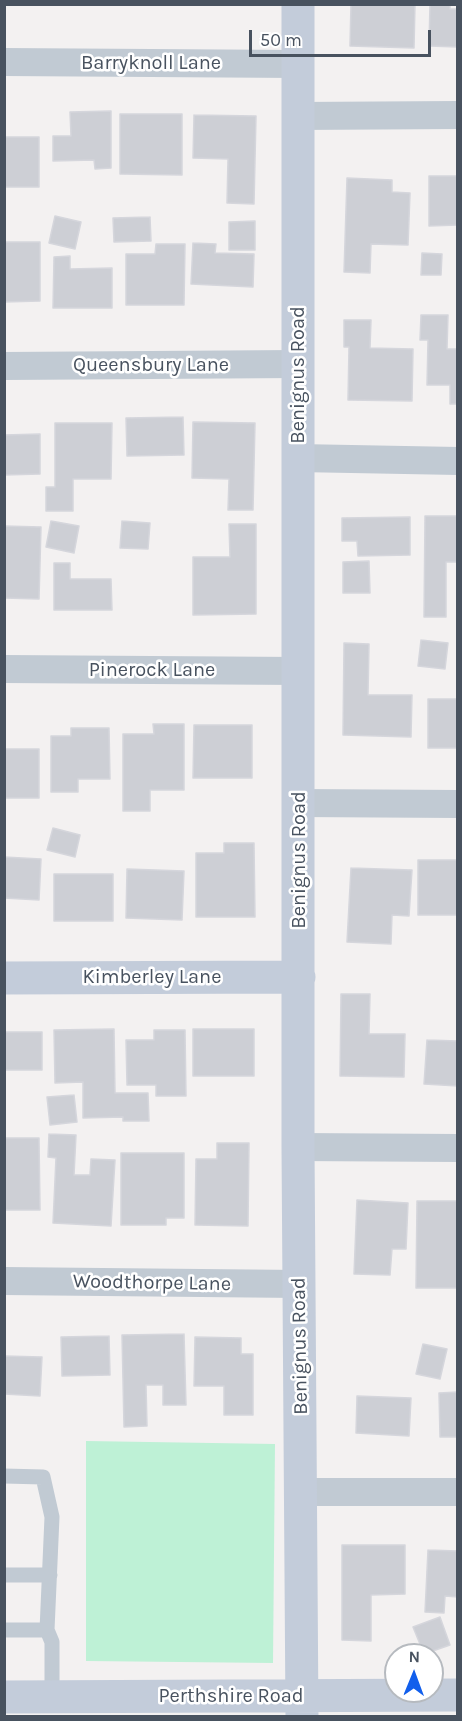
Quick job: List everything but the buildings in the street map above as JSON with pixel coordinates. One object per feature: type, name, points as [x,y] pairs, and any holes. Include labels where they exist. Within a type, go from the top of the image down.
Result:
[{"type":"street","name":"Benignus Road","points":[[298,4],[297,364],[300,803],[298,1147],[302,1706]]},
{"type":"street","name":"Barryknoll Lane","points":[[4,62],[298,64]]},
{"type":"street","points":[[298,116],[458,115]]},
{"type":"street","name":"Queensbury Lane","points":[[4,366],[297,364]]},
{"type":"street","points":[[298,458],[458,460]]},
{"type":"street","name":"Pinerock Lane","points":[[4,669],[299,671]]},
{"type":"street","points":[[300,803],[458,804]]},
{"type":"street","name":"Kimberley Lane","points":[[4,978],[299,977]]},
{"type":"street","points":[[298,1147],[458,1148]]},
{"type":"street","name":"Woodthorpe Lane","points":[[4,1281],[300,1284]]},
{"type":"street","points":[[302,1492],[458,1492]]},
{"type":"street","name":"Perthshire Road","points":[[4,1697],[52,1696],[302,1706],[458,1695]]},
{"type":"lane","points":[[4,1476],[43,1477],[52,1517],[47,1630],[52,1642],[52,1696]]},
{"type":"lane","points":[[4,1575],[50,1575]]},
{"type":"lane","points":[[4,1630],[47,1630]]},
{"type":"green space","points":[[86,1441],[275,1444],[273,1663],[86,1661]]}]
